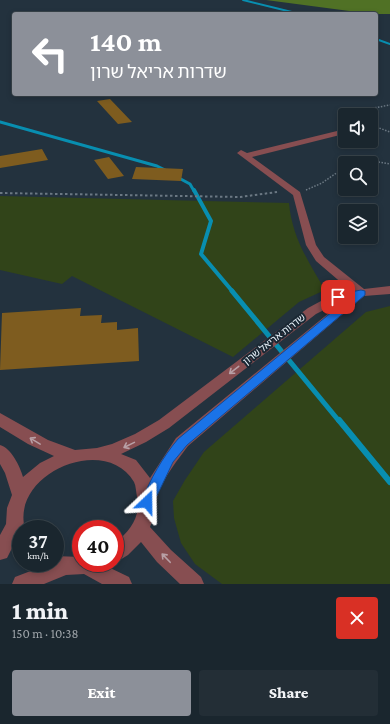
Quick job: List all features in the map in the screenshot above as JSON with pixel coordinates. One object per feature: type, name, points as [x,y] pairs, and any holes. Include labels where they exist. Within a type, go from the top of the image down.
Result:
[{"type":"street","points":[[337,133],[244,155],[294,191],[311,245],[320,259],[335,273],[361,293],[390,290]]},
{"type":"street","name":"שדרות אריאל שרון","points":[[99,454],[122,448],[144,438],[312,311],[338,297],[361,293]]},
{"type":"street","name":"שדרות אריאל שרון","points":[[147,502],[157,478],[169,458],[182,442],[361,293]]},
{"type":"street","points":[[0,418],[37,443],[53,450],[71,455]]},
{"type":"street","points":[[0,451],[13,471],[20,493]]},
{"type":"street","points":[[16,520],[14,512],[20,493],[33,476],[50,463],[71,455],[92,453],[112,456],[129,465],[141,478],[148,493],[147,511],[141,529],[124,548]]},
{"type":"street","points":[[141,529],[164,556],[194,584]]},
{"type":"street","points":[[0,552],[12,539]]},
{"type":"street","points":[[22,584],[43,572]]},
{"type":"street","points":[[103,572],[122,584]]},
{"type":"path","points":[[374,108],[390,105]]},
{"type":"path","points":[[378,128],[390,132]]},
{"type":"path","points":[[378,162],[390,164]]},
{"type":"path","points":[[0,193],[69,192],[240,197],[294,191],[322,183],[338,172]]},
{"type":"green space","points":[[266,0],[390,0],[390,14],[378,14],[378,12],[357,12]]},
{"type":"green space","points":[[0,196],[289,203],[297,238],[325,290],[299,302],[233,357],[72,276],[62,284],[0,270]]},
{"type":"green space","points":[[390,306],[390,584],[222,584],[195,564],[181,543],[174,518],[173,501],[185,480],[204,452],[366,312]]},
{"type":"building","points":[[110,99],[132,122],[118,124],[97,101]]},
{"type":"building","points":[[42,149],[48,160],[0,168],[0,156]]},
{"type":"building","points":[[109,157],[124,176],[108,179],[94,160]]},
{"type":"building","points":[[136,167],[183,169],[181,181],[132,179]]},
{"type":"building","points":[[81,308],[80,316],[102,315],[101,323],[117,322],[117,330],[138,328],[139,361],[0,370],[2,313]]},
{"type":"waterway","points":[[243,0],[292,12]]},
{"type":"waterway","points":[[378,40],[390,44]]},
{"type":"waterway","points":[[0,122],[157,166],[167,171]]},
{"type":"waterway","points":[[177,177],[190,184],[194,191]]},
{"type":"waterway","points":[[194,190],[211,221],[201,254],[233,292]]},
{"type":"waterway","points":[[232,291],[339,421]]},
{"type":"waterway","points":[[339,420],[390,482]]},
{"type":"route","points":[[147,502],[157,478],[169,458],[182,442],[361,293],[338,297]]}]
